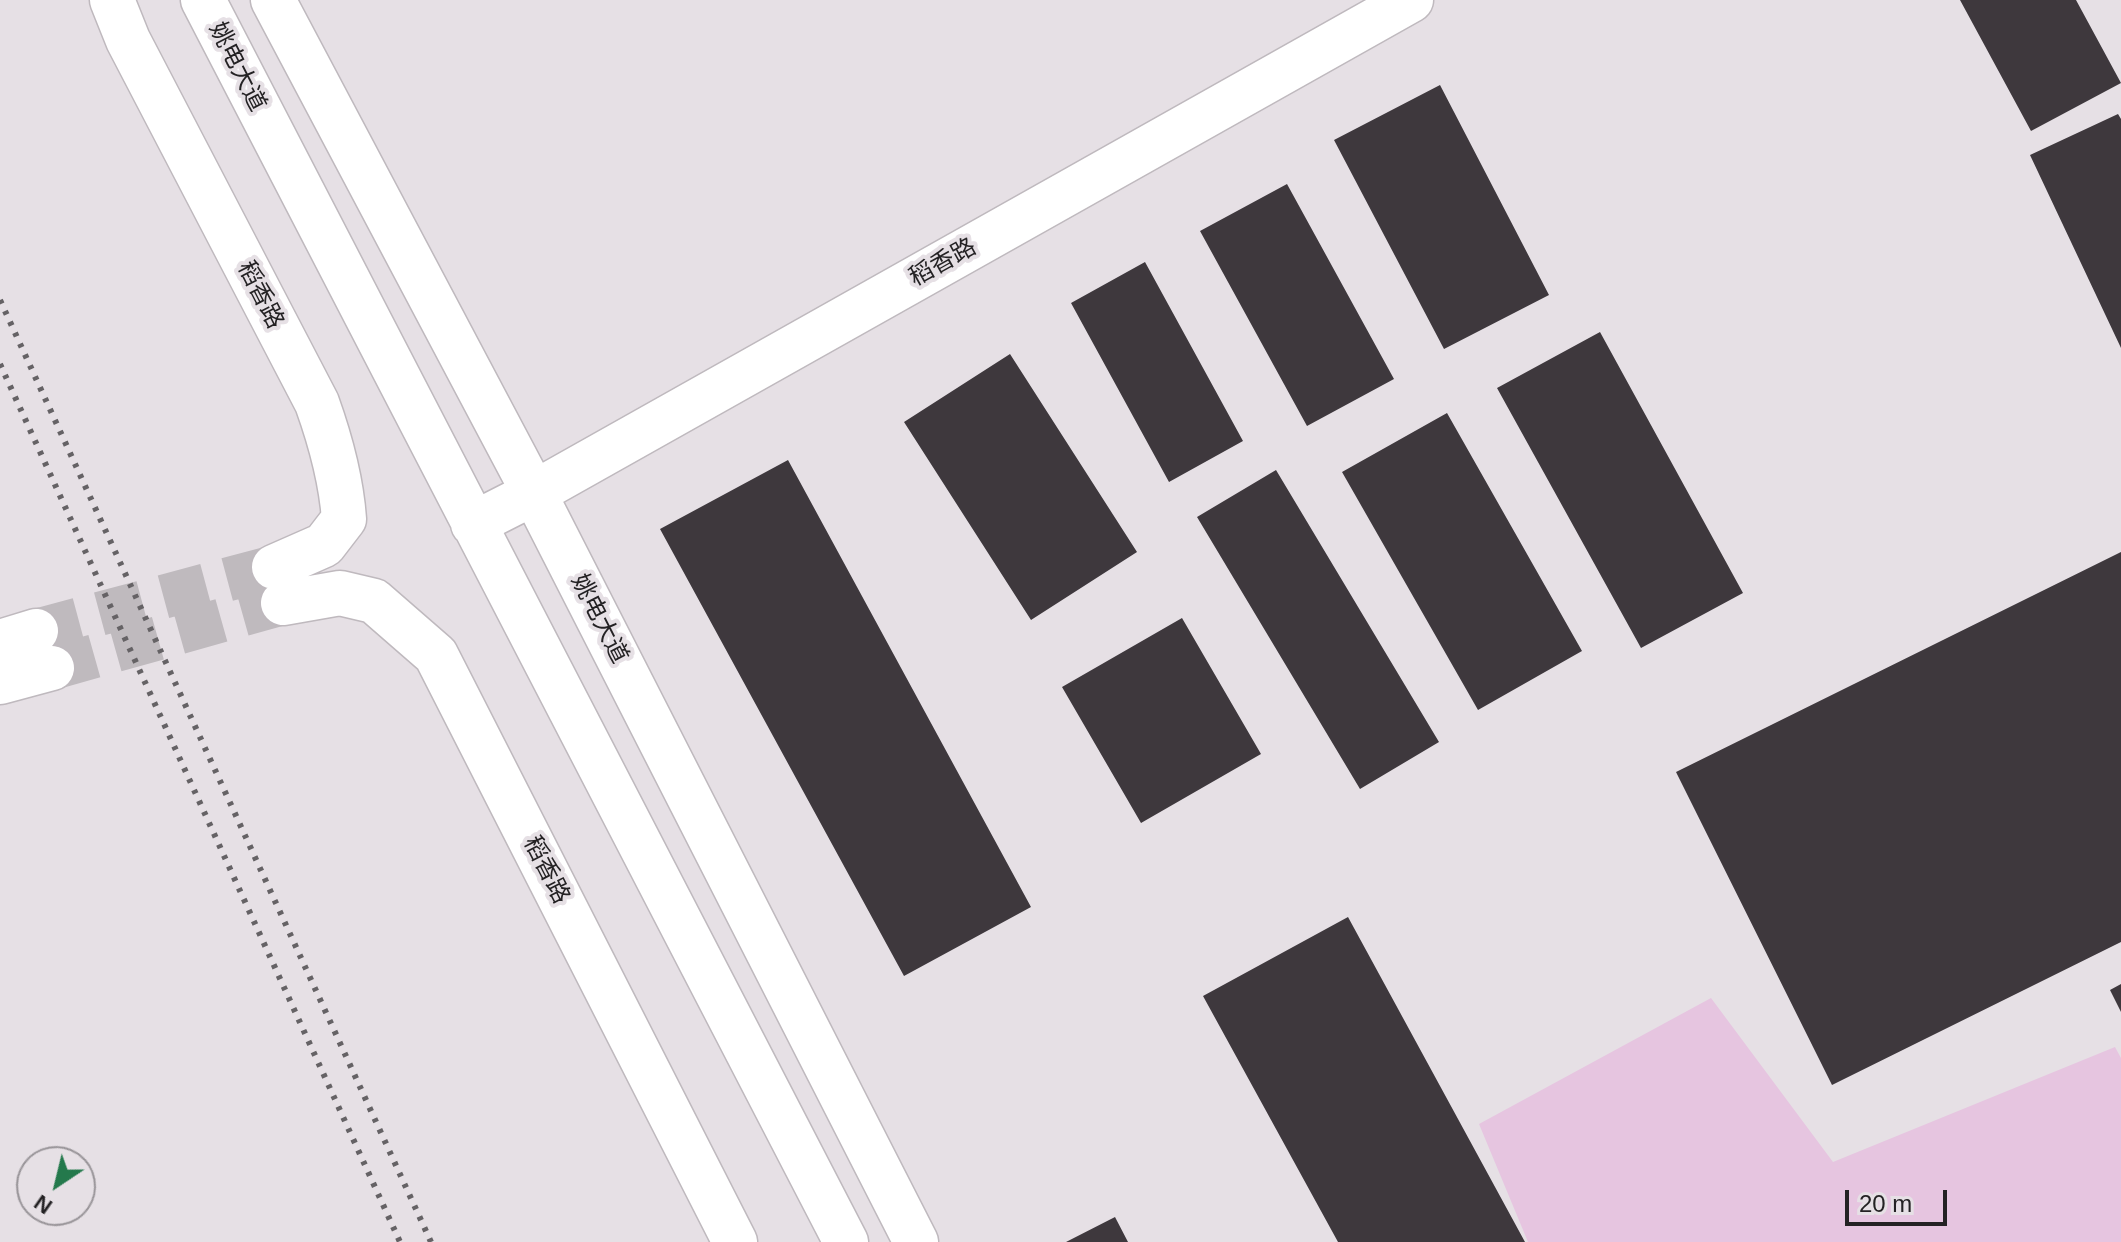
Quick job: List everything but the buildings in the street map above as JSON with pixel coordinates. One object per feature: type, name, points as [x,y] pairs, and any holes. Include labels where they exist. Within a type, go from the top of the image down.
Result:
[{"type":"main road","name":"稻香路","points":[[112,0],[128,40],[317,403],[332,444],[341,484],[344,519],[324,545],[278,585],[374,601],[436,655],[735,1242]]},
{"type":"main road","name":"姚电大道","points":[[203,0],[846,1242]]},
{"type":"main road","name":"姚电大道","points":[[273,0],[534,493],[916,1242]]},
{"type":"main road","name":"稻香路","points":[[473,524],[534,493],[1411,0]]},
{"type":"main road","points":[[0,682],[29,647]]},
{"type":"shaded area","points":[[1711,998],[1833,1162],[2115,1047],[2121,1058],[2121,1242],[1528,1242],[1479,1124]]},
{"type":"tunnel","points":[[36,631],[274,567]]},
{"type":"tunnel","points":[[52,668],[283,603]]},
{"type":"railway","points":[[0,300],[431,1242]]},
{"type":"railway","points":[[0,364],[400,1242]]}]
